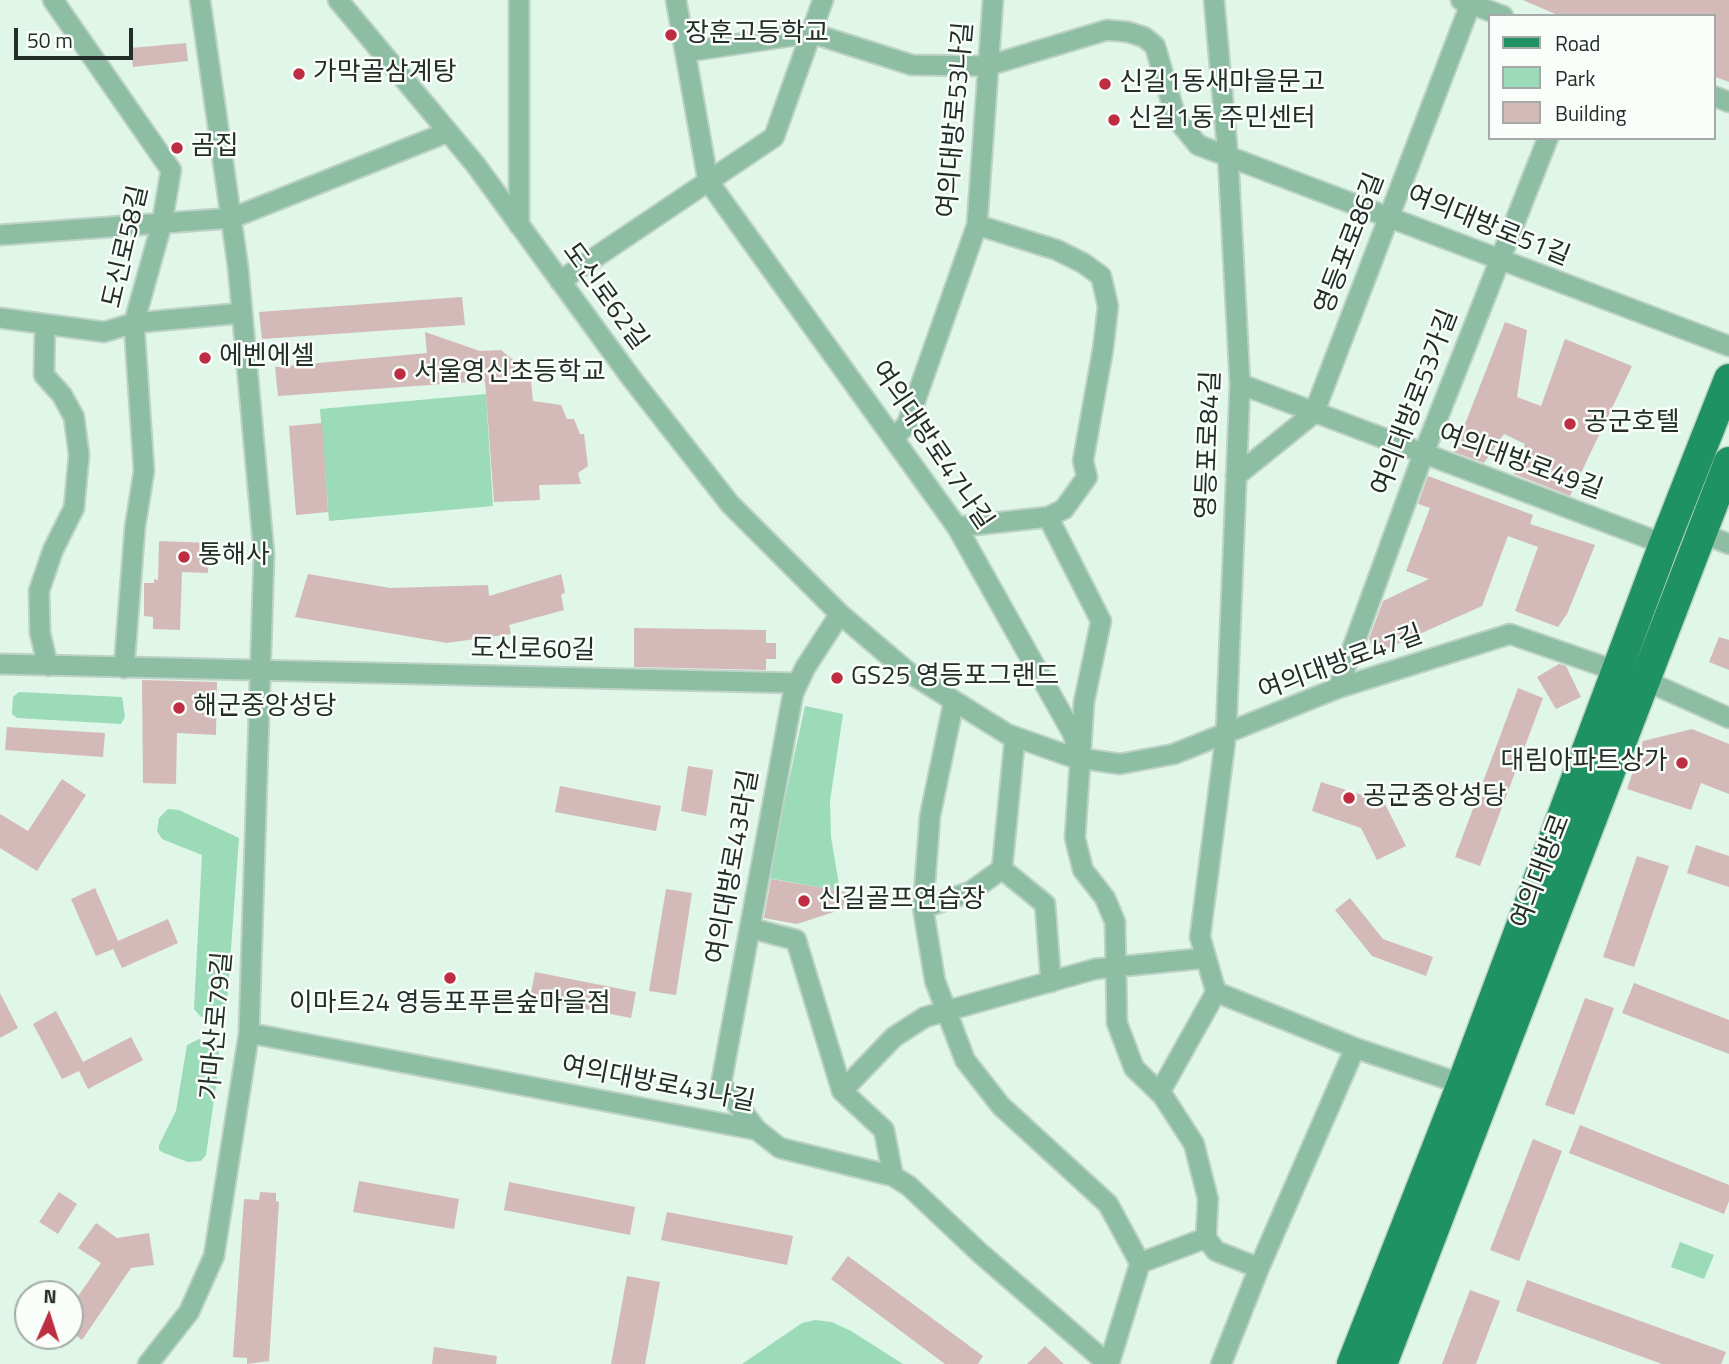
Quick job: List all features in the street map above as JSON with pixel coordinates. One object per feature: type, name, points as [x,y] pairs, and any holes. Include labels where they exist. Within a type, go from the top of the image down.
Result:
[{"type":"main road","name":"여의대방로","points":[[1382,1364],[1631,676],[1664,544],[1729,379]]},
{"type":"main road","name":"여의대방로","points":[[1352,1364],[1462,1084],[1631,676],[1701,533],[1729,462]]},
{"type":"street","name":"도신로58길","points":[[53,0],[171,170],[162,223],[134,323],[144,471],[135,527],[124,668]]},
{"type":"street","points":[[200,0],[232,218],[242,313],[264,554],[264,672]]},
{"type":"street","name":"도신로62길","points":[[338,0],[448,132],[730,504],[840,614]]},
{"type":"street","points":[[519,0],[519,225]]},
{"type":"street","points":[[676,0],[708,181]]},
{"type":"street","points":[[560,281],[774,137],[823,0]]},
{"type":"street","name":"여의대방로53나길","points":[[895,438],[907,424],[977,225],[993,0]]},
{"type":"street","name":"영등포로84길","points":[[1214,0],[1228,157],[1240,384],[1226,734],[1200,937],[1216,992]]},
{"type":"street","points":[[1468,1],[1498,14]]},
{"type":"street","name":"영등포로86길","points":[[1236,476],[1314,412],[1390,216],[1468,1]]},
{"type":"street","points":[[685,52],[811,33],[912,65],[987,66],[1107,30],[1144,37],[1155,46],[1176,118],[1198,145],[1228,157]]},
{"type":"street","points":[[0,235],[232,218],[448,132]]},
{"type":"street","name":"여의대방로53가길","points":[[1338,688],[1423,455],[1547,140]]},
{"type":"street","name":"여의대방로51길","points":[[1228,157],[1729,346]]},
{"type":"street","name":"여의대방로47나길","points":[[708,181],[957,527],[1073,734],[1080,758]]},
{"type":"street","points":[[957,527],[1048,517],[1064,509],[1087,477],[1083,461],[1103,349],[1106,290],[1101,276],[1057,250],[977,225]]},
{"type":"street","points":[[0,318],[104,332],[134,323],[242,313]]},
{"type":"street","points":[[45,326],[44,375],[62,395],[74,416],[79,455],[74,508],[53,550],[39,591],[40,633],[48,666]]},
{"type":"street","name":"여의대방로49길","points":[[1240,384],[1664,544]]},
{"type":"street","points":[[1048,517],[1101,621],[1084,702],[1076,838],[1083,870],[1105,898],[1115,922],[1117,1023],[1134,1068],[1160,1092],[1194,1144],[1208,1199],[1206,1238],[1216,1251],[1259,1268]]},
{"type":"street","points":[[1701,533],[1729,544]]},
{"type":"street","name":"여의대방로43라길","points":[[757,1130],[721,1084],[783,746],[798,683],[840,614]]},
{"type":"street","name":"여의대방로47길","points":[[840,614],[908,672],[1015,737],[1080,758],[1120,764],[1174,754],[1338,688],[1510,634],[1631,676],[1729,718]]},
{"type":"street","name":"도신로60길","points":[[0,664],[798,683]]},
{"type":"street","name":"가마산로79길","points":[[148,1364],[188,1312],[214,1256],[248,1034],[264,672]]},
{"type":"street","points":[[954,701],[930,816],[923,908],[934,981],[965,1060],[1000,1107],[1108,1204],[1140,1264],[1109,1364]]},
{"type":"street","points":[[923,908],[970,892],[1002,869],[1015,737]]},
{"type":"street","points":[[1002,869],[1045,904],[1051,982]]},
{"type":"street","points":[[750,928],[796,940],[842,1091],[884,1130],[893,1176]]},
{"type":"street","points":[[842,1091],[894,1037],[925,1017],[1116,965],[1206,958]]},
{"type":"street","points":[[1160,1092],[1216,992],[1355,1048],[1462,1084]]},
{"type":"street","name":"여의대방로43나길","points":[[248,1034],[757,1130],[780,1148],[893,1176],[909,1186],[980,1253],[1109,1364]]},
{"type":"street","points":[[1220,1364],[1355,1048]]},
{"type":"street","points":[[1140,1264],[1206,1238]]},
{"type":"green space","points":[[486,394],[493,506],[329,521],[320,409]]},
{"type":"green space","points":[[19,692],[122,697],[125,717],[121,724],[17,718],[12,714],[13,697]]},
{"type":"green space","points":[[805,706],[843,714],[830,801],[831,837],[840,891],[768,878]]},
{"type":"green space","points":[[168,809],[179,810],[239,838],[226,1018],[220,1021],[201,1017],[194,1009],[202,855],[162,839],[157,831],[159,818]]},
{"type":"green space","points":[[199,1039],[214,1045],[219,1053],[218,1072],[206,1155],[201,1161],[188,1162],[164,1153],[159,1150],[159,1145],[176,1111],[187,1045]]},
{"type":"green space","points":[[1680,1242],[1714,1255],[1704,1279],[1671,1267]]},
{"type":"green space","points":[[815,1320],[832,1322],[851,1331],[903,1364],[742,1364],[802,1323]]},
{"type":"building","points":[[1523,0],[1729,0],[1729,82],[1715,77],[1715,14],[1555,14]]},
{"type":"building","points":[[186,43],[188,61],[133,67],[131,48]]},
{"type":"building","points":[[462,297],[465,325],[262,339],[259,312]]},
{"type":"building","points":[[1505,322],[1527,330],[1517,397],[1541,406],[1565,339],[1632,366],[1570,496],[1514,474],[1525,444],[1504,434],[1484,463],[1454,452]]},
{"type":"building","points":[[425,332],[480,351],[501,350],[534,377],[531,382],[533,401],[561,405],[567,419],[574,419],[580,434],[584,434],[588,466],[578,473],[581,484],[539,485],[540,500],[494,502],[485,381],[278,396],[275,367],[427,353]]},
{"type":"building","points":[[322,423],[328,512],[296,515],[289,426]]},
{"type":"building","points":[[1428,476],[1533,515],[1530,524],[1595,545],[1567,614],[1558,627],[1515,611],[1538,547],[1508,536],[1482,606],[1386,649],[1379,644],[1372,646],[1369,639],[1383,601],[1429,579],[1406,571],[1430,508],[1418,504]]},
{"type":"building","points":[[159,541],[209,543],[208,573],[182,572],[180,630],[153,629],[153,617],[144,616],[144,583],[158,580]]},
{"type":"building","points":[[308,574],[390,588],[488,585],[489,596],[561,574],[565,592],[561,595],[564,610],[509,625],[511,634],[447,643],[295,617]]},
{"type":"building","points":[[634,628],[766,630],[766,643],[776,643],[776,659],[766,659],[766,670],[634,667]]},
{"type":"building","points":[[1719,637],[1729,640],[1729,670],[1709,662]]},
{"type":"building","points":[[1559,664],[1566,666],[1581,697],[1556,709],[1537,677]]},
{"type":"building","name":"해군중앙성당","points":[[142,680],[217,682],[216,735],[177,733],[176,784],[143,783]]},
{"type":"building","points":[[1518,688],[1543,698],[1480,866],[1455,857]]},
{"type":"building","points":[[7,727],[105,733],[103,757],[5,750]]},
{"type":"building","name":"대림아파트상가","points":[[1692,729],[1729,744],[1729,794],[1701,783],[1691,810],[1627,789],[1643,741]]},
{"type":"building","points":[[688,766],[713,770],[706,816],[681,811]]},
{"type":"building","points":[[62,779],[86,795],[37,871],[0,848],[0,814],[28,831]]},
{"type":"building","points":[[1321,782],[1384,802],[1406,846],[1377,860],[1361,828],[1312,811]]},
{"type":"building","points":[[560,786],[661,806],[656,831],[555,812]]},
{"type":"building","points":[[1696,845],[1729,856],[1729,887],[1687,873]]},
{"type":"building","points":[[1637,856],[1669,866],[1634,967],[1603,957]]},
{"type":"building","name":"신길골프연습장","points":[[771,879],[846,892],[843,909],[797,924],[764,918]]},
{"type":"building","points":[[95,888],[118,941],[168,919],[178,943],[122,968],[113,949],[96,956],[71,899]]},
{"type":"building","points":[[666,889],[692,893],[676,995],[649,991]]},
{"type":"building","points":[[1350,898],[1383,939],[1433,957],[1426,976],[1372,956],[1335,910]]},
{"type":"building","points":[[535,972],[636,992],[631,1018],[530,998]]},
{"type":"building","points":[[1634,983],[1729,1020],[1729,1054],[1622,1013]]},
{"type":"building","points":[[0,993],[18,1028],[0,1038]]},
{"type":"building","points":[[1585,998],[1614,1008],[1574,1115],[1545,1105]]},
{"type":"building","points":[[56,1011],[83,1062],[131,1037],[143,1060],[88,1089],[79,1071],[62,1079],[33,1024]]},
{"type":"building","points":[[1580,1125],[1729,1185],[1729,1201],[1724,1214],[1569,1153]]},
{"type":"building","points":[[1533,1139],[1562,1151],[1519,1261],[1490,1250]]},
{"type":"building","points":[[359,1181],[459,1199],[454,1229],[353,1212]]},
{"type":"building","points":[[509,1182],[635,1207],[630,1235],[504,1210]]},
{"type":"building","points":[[59,1192],[77,1204],[58,1234],[39,1222]]},
{"type":"building","points":[[260,1192],[276,1193],[276,1201],[279,1202],[269,1361],[247,1364],[247,1358],[233,1357],[244,1199],[259,1200]]},
{"type":"building","points":[[667,1212],[793,1236],[787,1265],[661,1240]]},
{"type":"building","points":[[96,1223],[117,1238],[149,1233],[154,1265],[131,1268],[84,1337],[84,1288],[101,1263],[78,1248]]},
{"type":"building","points":[[848,1256],[983,1356],[978,1364],[945,1364],[831,1279]]},
{"type":"building","points":[[627,1276],[660,1282],[645,1364],[611,1364]]},
{"type":"building","points":[[1527,1280],[1726,1352],[1721,1364],[1662,1364],[1516,1311]]},
{"type":"building","points":[[1470,1290],[1500,1301],[1476,1364],[1442,1364]]},
{"type":"building","points":[[1045,1346],[1064,1364],[1027,1364]]},
{"type":"building","points":[[434,1347],[497,1356],[496,1364],[432,1364]]},
{"type":"place","name":"장훈고등학교","points":[[671,35]]},
{"type":"place","name":"가막골삼계탕","points":[[299,74]]},
{"type":"place","name":"신길1동새마을문고","points":[[1105,84]]},
{"type":"place","name":"신길1동 주민센터","points":[[1114,120]]},
{"type":"place","name":"곰집","points":[[177,148]]},
{"type":"place","name":"에벤에셀","points":[[205,358]]},
{"type":"place","name":"서울영신초등학교","points":[[400,374]]},
{"type":"place","name":"공군호텔","points":[[1570,424]]},
{"type":"place","name":"통해사","points":[[184,557]]},
{"type":"place","name":"GS25 영등포그랜드","points":[[837,678]]},
{"type":"place","name":"해군중앙성당","points":[[179,708]]},
{"type":"place","name":"대림아파트상가","points":[[1682,763]]},
{"type":"place","name":"공군중앙성당","points":[[1349,798]]},
{"type":"place","name":"신길골프연습장","points":[[804,901]]},
{"type":"place","name":"이마트24 영등포푸른숲마을점","points":[[450,978]]}]
